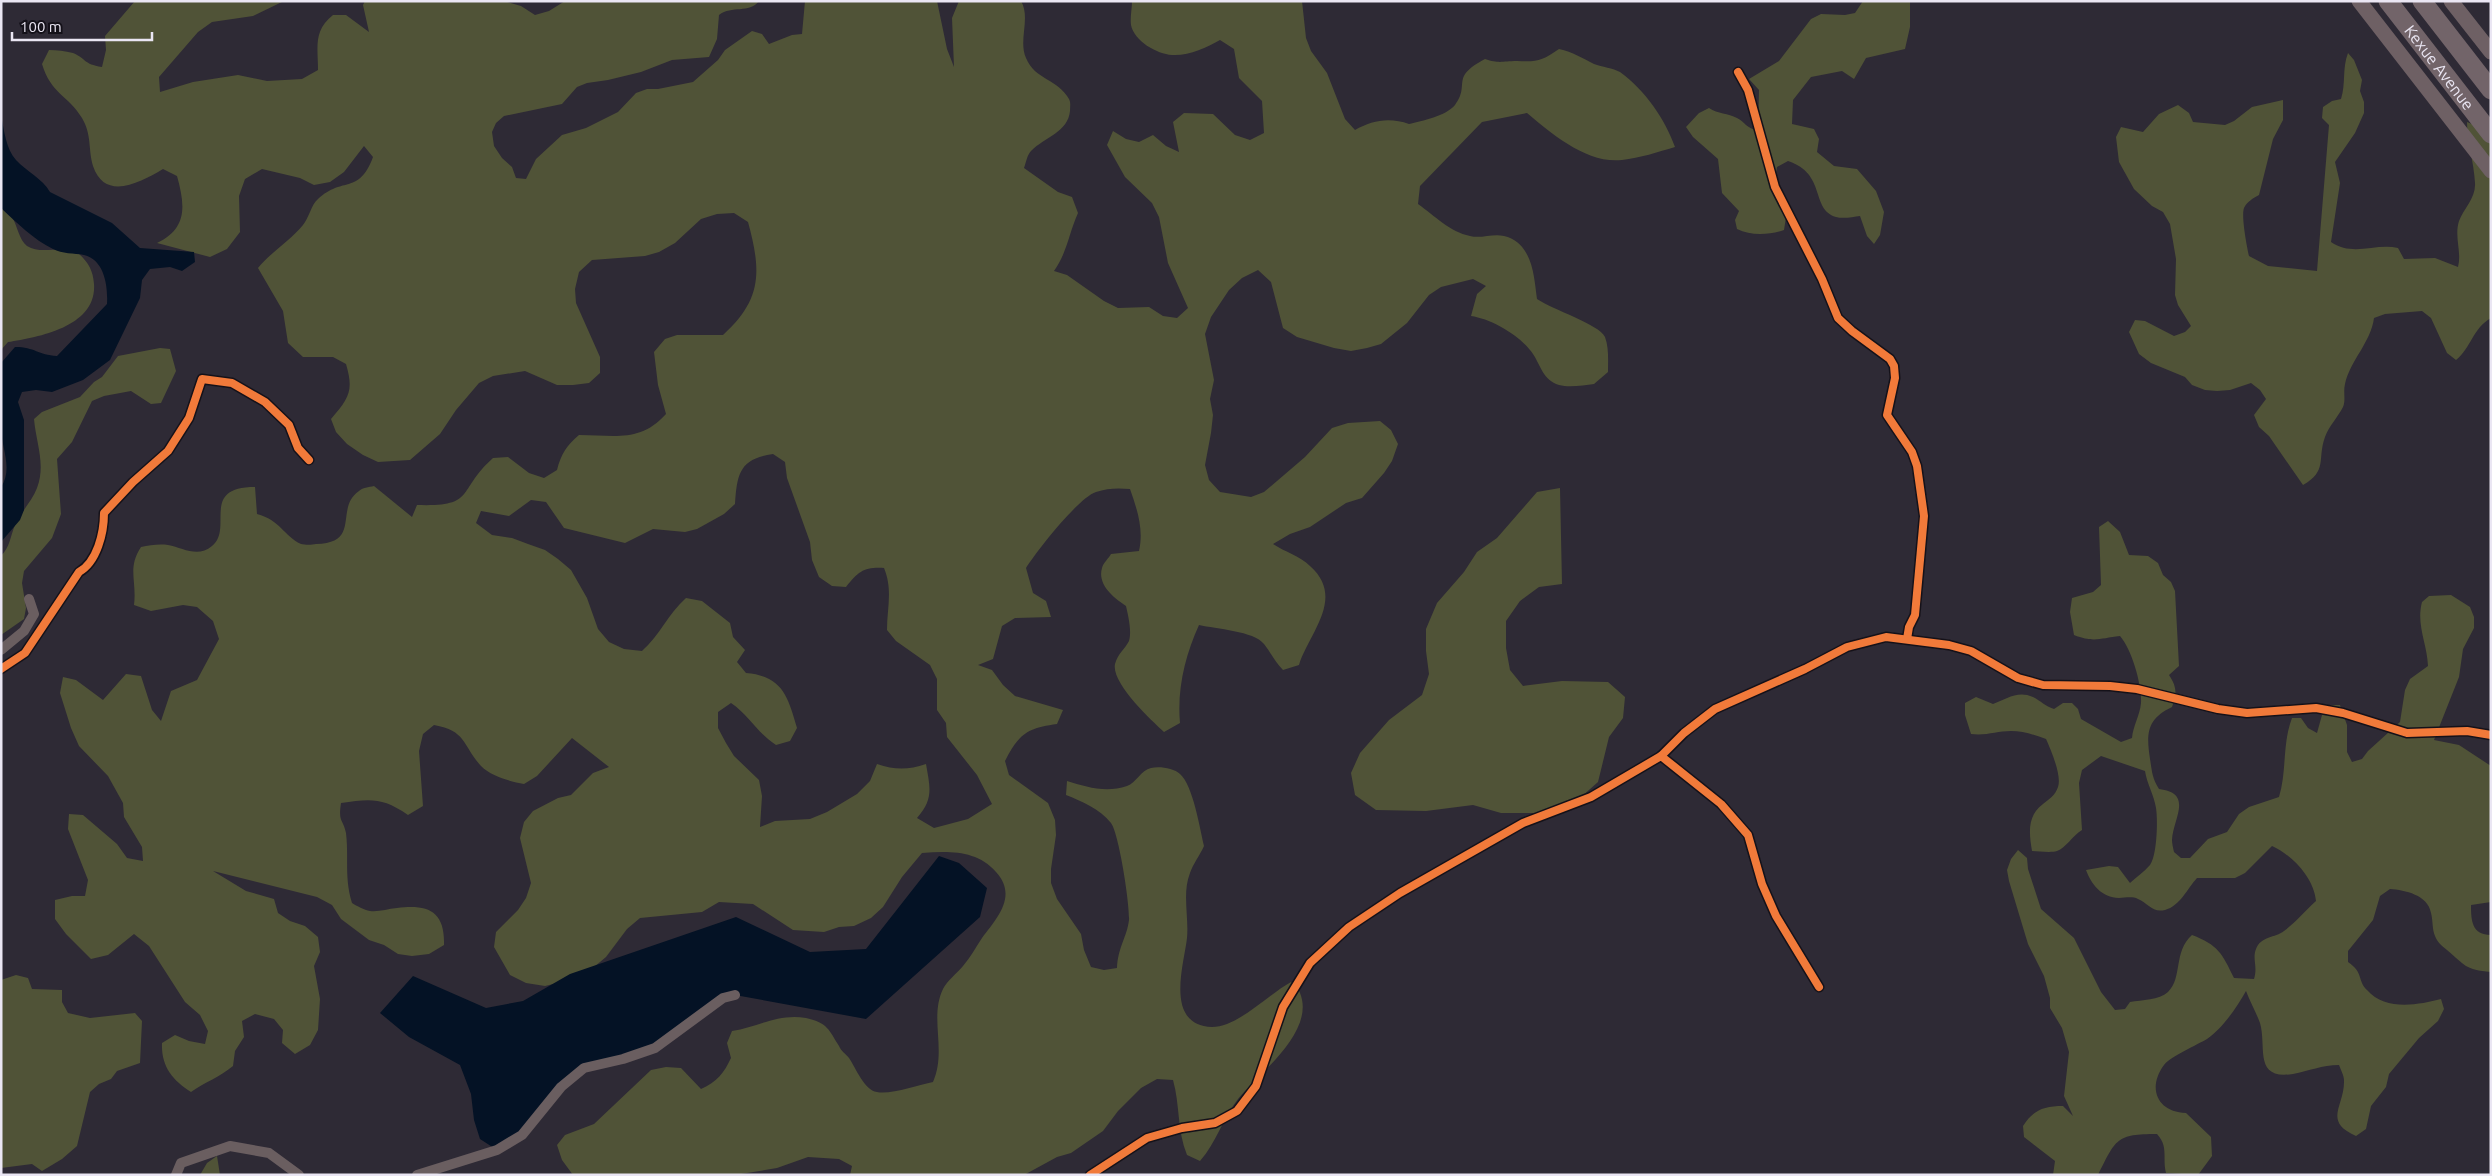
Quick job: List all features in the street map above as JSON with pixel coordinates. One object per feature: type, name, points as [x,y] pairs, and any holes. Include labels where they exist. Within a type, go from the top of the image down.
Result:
[{"type":"highway","name":"Kexue Avenue","points":[[2388,1],[2491,134]]},
{"type":"highway","name":"Kexue Avenue","points":[[2422,1],[2491,90]]},
{"type":"main road","points":[[2359,1],[2491,171]]},
{"type":"main road","points":[[2451,1],[2491,52]]},
{"type":"street","points":[[1738,72],[1748,90],[1775,187],[1822,279],[1838,318],[1852,331],[1890,358],[1894,366],[1896,378],[1887,415],[1912,452],[1917,466],[1924,516],[1915,615],[1909,627],[1907,639]]},
{"type":"street","points":[[1,669],[25,653],[79,572],[88,567],[104,529],[104,513],[133,482],[168,451],[189,418],[202,379],[232,383],[265,402],[289,425],[298,448],[309,460]]},
{"type":"street","points":[[1,650],[24,631],[34,614],[29,598]]},
{"type":"street","points":[[1090,1175],[1147,1138],[1182,1128],[1215,1123],[1237,1111],[1256,1086],[1283,1008],[1310,963],[1348,927],[1400,893],[1522,823],[1592,797],[1661,756],[1684,733],[1715,709],[1805,669],[1847,647],[1886,637],[1907,639],[1949,645],[1971,652],[2018,678],[2043,685],[2110,686],[2137,689],[2218,709],[2247,713],[2316,708],[2343,713],[2407,733],[2467,731],[2491,736]]},
{"type":"street","points":[[1661,756],[1721,804],[1748,836],[1762,884],[1776,916],[1819,987]]},
{"type":"street","points":[[417,1175],[497,1150],[522,1135],[561,1087],[584,1068],[623,1059],[655,1048],[723,998],[735,995]]},
{"type":"street","points":[[176,1175],[181,1163],[230,1146],[268,1153],[299,1175]]},
{"type":"green space","points":[[135,1],[284,1],[253,16],[212,22],[198,32],[159,77],[160,92],[193,82],[238,75],[267,81],[302,79],[318,70],[317,47],[319,33],[333,15],[346,15],[369,32],[363,5],[365,1],[504,1],[521,6],[535,15],[549,11],[565,1],[759,1],[745,9],[729,10],[719,15],[717,39],[709,57],[672,60],[641,72],[587,83],[577,87],[562,104],[504,116],[496,123],[492,132],[494,146],[502,158],[512,167],[516,178],[526,179],[536,159],[562,135],[586,128],[618,112],[636,93],[647,89],[658,89],[693,82],[718,60],[725,50],[752,31],[762,34],[769,44],[792,35],[802,34],[805,1],[937,1],[947,49],[954,67],[952,18],[959,1],[1021,1],[1025,15],[1023,44],[1026,58],[1035,71],[1064,92],[1070,103],[1070,111],[1065,124],[1055,134],[1031,151],[1024,168],[1058,192],[1072,197],[1078,213],[1065,250],[1054,271],[1067,275],[1104,301],[1118,308],[1149,307],[1163,316],[1177,318],[1188,308],[1168,263],[1159,217],[1152,203],[1125,177],[1107,145],[1113,131],[1126,139],[1139,142],[1153,135],[1166,146],[1179,152],[1173,122],[1184,113],[1213,114],[1235,135],[1250,140],[1264,133],[1262,101],[1239,78],[1234,49],[1220,40],[1197,51],[1178,55],[1166,54],[1147,46],[1133,31],[1131,25],[1132,1],[1302,1],[1306,38],[1311,51],[1327,73],[1345,119],[1355,130],[1368,124],[1388,120],[1409,124],[1434,118],[1446,112],[1455,105],[1459,98],[1462,81],[1467,71],[1485,59],[1498,62],[1535,61],[1559,49],[1573,53],[1594,64],[1620,72],[1629,79],[1646,96],[1660,116],[1675,147],[1622,160],[1609,160],[1596,157],[1571,146],[1547,130],[1527,113],[1482,122],[1420,186],[1418,204],[1449,227],[1474,237],[1496,235],[1514,240],[1521,246],[1530,262],[1537,299],[1585,322],[1601,332],[1605,337],[1607,345],[1608,372],[1594,384],[1568,386],[1554,383],[1543,372],[1528,347],[1514,335],[1488,321],[1471,316],[1477,294],[1486,286],[1473,279],[1441,287],[1429,295],[1407,323],[1381,344],[1351,351],[1297,337],[1283,328],[1271,282],[1258,270],[1242,278],[1229,290],[1211,317],[1205,334],[1214,380],[1210,399],[1213,415],[1205,465],[1209,480],[1220,492],[1251,497],[1264,492],[1305,457],[1332,428],[1348,423],[1380,421],[1391,430],[1398,444],[1392,461],[1384,473],[1362,498],[1346,503],[1310,527],[1290,534],[1273,544],[1302,559],[1310,566],[1320,578],[1325,590],[1322,616],[1299,665],[1283,670],[1264,644],[1252,636],[1199,625],[1183,673],[1179,710],[1180,723],[1164,732],[1150,719],[1125,691],[1115,672],[1116,660],[1129,641],[1129,623],[1126,606],[1116,599],[1104,585],[1101,574],[1103,566],[1111,554],[1139,551],[1140,527],[1130,489],[1117,488],[1096,492],[1088,496],[1048,538],[1026,568],[1033,593],[1046,601],[1051,617],[1015,618],[1002,626],[993,659],[978,665],[992,670],[1003,685],[1015,696],[1063,710],[1057,724],[1031,730],[1020,738],[1005,761],[1009,775],[1048,803],[1055,820],[1056,835],[1051,883],[1057,899],[1081,934],[1084,950],[1091,967],[1104,970],[1117,968],[1129,920],[1128,900],[1117,841],[1111,823],[1096,810],[1066,795],[1067,781],[1096,788],[1119,788],[1133,782],[1147,769],[1162,767],[1177,772],[1185,780],[1195,808],[1204,846],[1191,870],[1186,889],[1187,938],[1180,992],[1182,1005],[1187,1016],[1197,1024],[1212,1027],[1222,1026],[1243,1016],[1291,982],[1299,992],[1303,1008],[1300,1022],[1293,1037],[1271,1065],[1238,1099],[1211,1146],[1200,1161],[1187,1155],[1184,1146],[1173,1080],[1157,1079],[1141,1088],[1118,1111],[1103,1131],[1071,1153],[1057,1157],[1024,1175],[850,1175],[852,1166],[839,1159],[808,1157],[777,1168],[735,1175],[573,1175],[562,1160],[557,1145],[565,1135],[594,1124],[651,1070],[666,1067],[681,1068],[701,1089],[707,1086],[726,1068],[731,1058],[727,1043],[732,1031],[769,1021],[796,1017],[819,1022],[830,1031],[864,1083],[877,1092],[889,1092],[933,1082],[939,1058],[937,1023],[939,1000],[945,986],[966,963],[999,915],[1005,898],[1005,890],[996,872],[980,859],[971,856],[952,852],[922,853],[902,877],[883,907],[871,918],[854,926],[839,927],[824,932],[793,930],[753,904],[719,902],[702,912],[640,918],[627,929],[606,957],[582,977],[545,986],[526,983],[510,975],[494,947],[496,932],[518,910],[526,898],[531,883],[520,838],[524,822],[533,811],[558,798],[571,795],[593,773],[609,767],[572,738],[537,776],[524,784],[496,776],[485,770],[458,735],[453,731],[434,725],[423,734],[419,751],[423,806],[408,815],[383,802],[368,800],[341,803],[340,814],[346,833],[347,876],[352,903],[370,911],[408,907],[426,909],[438,917],[444,933],[444,945],[429,954],[412,956],[398,954],[384,945],[369,940],[341,919],[332,905],[317,897],[213,871],[246,891],[274,899],[278,913],[290,921],[305,926],[318,937],[320,952],[314,966],[320,999],[318,1030],[310,1045],[295,1054],[282,1043],[283,1030],[274,1019],[255,1014],[242,1021],[244,1037],[235,1051],[233,1066],[191,1092],[178,1083],[169,1072],[163,1059],[162,1043],[175,1035],[189,1041],[205,1044],[208,1031],[200,1015],[185,1002],[149,946],[134,934],[108,955],[91,959],[66,934],[55,919],[55,900],[72,896],[85,896],[88,880],[68,829],[69,814],[83,815],[117,844],[127,858],[143,861],[142,847],[124,817],[123,803],[108,776],[79,746],[60,693],[63,677],[76,680],[103,700],[126,674],[141,676],[152,710],[161,721],[171,691],[197,680],[219,639],[213,621],[197,607],[183,605],[151,611],[134,605],[134,562],[141,547],[144,546],[168,545],[196,552],[207,550],[218,539],[223,501],[228,494],[238,489],[255,487],[257,514],[277,524],[295,541],[301,544],[313,545],[330,542],[339,538],[343,531],[348,506],[352,498],[364,488],[374,486],[412,517],[417,505],[436,505],[458,500],[493,458],[508,457],[529,473],[544,478],[557,470],[565,450],[579,435],[615,436],[646,430],[666,414],[658,385],[654,352],[665,339],[677,335],[723,335],[746,309],[752,296],[756,269],[748,222],[734,213],[717,214],[701,219],[675,243],[659,252],[645,256],[592,260],[579,272],[575,289],[576,303],[600,357],[600,373],[589,383],[573,385],[557,385],[525,371],[493,376],[479,383],[456,410],[440,434],[410,460],[378,462],[347,444],[336,432],[331,419],[346,399],[350,388],[346,364],[333,357],[303,357],[288,343],[283,311],[258,268],[303,225],[318,199],[335,188],[356,181],[368,169],[373,157],[364,146],[344,172],[330,182],[314,185],[300,178],[262,169],[245,179],[239,196],[240,232],[227,249],[210,257],[157,243],[174,230],[182,215],[182,197],[177,176],[163,169],[144,179],[124,186],[106,183],[99,177],[93,166],[89,136],[82,118],[77,110],[50,82],[42,64],[49,50],[55,50],[73,53],[88,63],[102,67],[106,50],[105,36]],"holes":[[[773,454],[785,462],[787,478],[810,542],[812,560],[819,577],[832,586],[846,587],[862,571],[871,568],[884,568],[889,591],[887,630],[896,641],[930,665],[937,679],[937,710],[946,723],[947,737],[977,775],[992,804],[968,819],[934,828],[917,818],[928,799],[929,786],[926,764],[902,768],[877,764],[870,781],[857,794],[827,812],[810,819],[775,821],[760,827],[762,796],[759,780],[734,756],[726,743],[718,728],[718,712],[731,703],[776,745],[790,741],[797,728],[786,697],[776,683],[768,678],[746,673],[737,662],[745,650],[733,637],[730,623],[702,601],[686,598],[642,651],[624,649],[609,642],[598,629],[587,598],[571,570],[545,550],[512,538],[492,535],[476,523],[481,511],[509,516],[531,500],[546,502],[564,528],[625,543],[653,529],[685,532],[697,529],[724,514],[735,504],[739,476],[747,464],[762,456]]]},
{"type":"green space","points":[[1863,1],[1910,1],[1910,27],[1905,49],[1866,58],[1854,79],[1842,71],[1811,77],[1793,100],[1792,124],[1814,129],[1819,139],[1817,152],[1834,166],[1857,169],[1876,191],[1884,212],[1880,235],[1874,244],[1867,236],[1860,216],[1839,218],[1828,213],[1823,207],[1808,174],[1800,167],[1788,161],[1777,167],[1775,179],[1787,211],[1784,230],[1760,234],[1748,233],[1737,229],[1735,220],[1739,211],[1722,193],[1718,159],[1693,137],[1686,127],[1699,113],[1709,108],[1734,116],[1750,128],[1758,131],[1759,90],[1749,79],[1779,61],[1811,19],[1821,14],[1845,15],[1855,13]]},
{"type":"green space","points":[[2348,53],[2354,60],[2362,80],[2360,91],[2364,102],[2364,113],[2355,133],[2335,162],[2340,183],[2331,242],[2348,249],[2398,248],[2404,259],[2435,258],[2458,267],[2459,221],[2472,198],[2475,188],[2467,122],[2477,126],[2491,144],[2491,318],[2480,327],[2456,360],[2447,353],[2431,318],[2422,311],[2385,314],[2374,318],[2369,335],[2351,367],[2344,387],[2343,407],[2325,437],[2319,469],[2311,480],[2303,485],[2269,436],[2259,427],[2254,415],[2266,399],[2260,390],[2251,383],[2230,390],[2205,390],[2192,385],[2185,377],[2151,363],[2139,354],[2129,332],[2135,320],[2145,321],[2174,336],[2185,332],[2191,326],[2178,305],[2175,295],[2176,259],[2170,224],[2163,212],[2152,206],[2134,189],[2119,162],[2116,137],[2121,127],[2143,132],[2159,114],[2178,105],[2189,113],[2193,122],[2225,125],[2234,121],[2252,107],[2283,100],[2283,120],[2273,139],[2259,195],[2250,200],[2243,212],[2248,252],[2249,256],[2268,266],[2317,271],[2329,125],[2322,118],[2323,107],[2332,101],[2341,99]]},
{"type":"green space","points":[[1,204],[10,214],[22,240],[27,246],[40,250],[67,250],[79,254],[90,268],[94,284],[92,298],[86,310],[77,319],[50,333],[8,342],[1,350]]},
{"type":"green space","points":[[160,348],[170,349],[176,371],[161,403],[151,404],[131,391],[104,396],[92,401],[72,442],[57,459],[61,514],[52,538],[24,571],[22,583],[26,608],[24,619],[1,635],[1,556],[8,545],[17,520],[35,493],[40,479],[41,462],[34,419],[42,412],[80,397],[94,382],[102,377],[118,356]]},
{"type":"green space","points":[[1560,488],[1562,584],[1539,587],[1520,601],[1506,621],[1506,648],[1510,670],[1523,686],[1562,681],[1608,682],[1625,697],[1623,718],[1609,737],[1598,782],[1563,813],[1501,813],[1473,805],[1426,811],[1376,810],[1355,795],[1351,773],[1360,753],[1389,720],[1422,695],[1429,674],[1426,629],[1437,603],[1464,572],[1477,552],[1497,538],[1537,492]]},
{"type":"green space","points":[[2108,521],[2120,532],[2129,555],[2148,556],[2158,563],[2163,575],[2171,582],[2175,591],[2179,666],[2169,675],[2174,683],[2175,698],[2172,707],[2153,722],[2148,742],[2152,771],[2159,789],[2170,791],[2179,801],[2178,816],[2172,841],[2174,852],[2181,858],[2190,858],[2208,839],[2227,832],[2239,814],[2249,807],[2279,797],[2287,738],[2292,718],[2301,718],[2308,728],[2317,733],[2322,715],[2330,705],[2340,705],[2347,725],[2347,752],[2352,762],[2362,759],[2368,751],[2400,722],[2405,690],[2410,679],[2428,666],[2420,618],[2422,602],[2429,596],[2451,595],[2470,607],[2474,617],[2474,628],[2463,649],[2459,677],[2434,740],[2459,745],[2491,766],[2491,902],[2471,905],[2471,916],[2476,930],[2480,933],[2491,935],[2491,972],[2476,970],[2466,966],[2440,944],[2434,933],[2429,907],[2421,898],[2409,892],[2390,889],[2380,896],[2373,920],[2348,951],[2348,962],[2356,970],[2364,986],[2374,997],[2392,1004],[2402,1005],[2441,999],[2444,1009],[2438,1021],[2419,1038],[2389,1074],[2386,1087],[2371,1106],[2366,1129],[2356,1136],[2340,1125],[2338,1119],[2344,1080],[2339,1065],[2293,1074],[2280,1075],[2272,1072],[2264,1060],[2260,1023],[2246,991],[2219,1029],[2207,1039],[2167,1062],[2156,1082],[2158,1097],[2162,1103],[2176,1112],[2186,1113],[2211,1137],[2212,1156],[2198,1175],[2166,1173],[2163,1143],[2157,1134],[2133,1135],[2119,1141],[2109,1153],[2098,1175],[2053,1175],[2055,1161],[2024,1137],[2023,1126],[2031,1116],[2040,1110],[2063,1106],[2073,1116],[2064,1096],[2069,1052],[2062,1028],[2050,1008],[2050,998],[2044,976],[2028,944],[2009,881],[2007,870],[2011,859],[2018,850],[2027,858],[2028,869],[2041,909],[2074,938],[2101,992],[2115,1010],[2125,1009],[2130,1002],[2155,998],[2168,992],[2173,986],[2182,949],[2192,935],[2214,946],[2226,962],[2234,978],[2254,979],[2255,953],[2258,945],[2265,939],[2284,931],[2316,901],[2311,884],[2301,868],[2287,855],[2272,846],[2245,873],[2235,878],[2197,878],[2175,905],[2165,910],[2153,909],[2136,898],[2119,898],[2102,893],[2094,885],[2086,870],[2109,866],[2118,867],[2130,883],[2148,868],[2152,860],[2156,846],[2157,814],[2145,771],[2101,756],[2082,770],[2079,783],[2082,830],[2057,851],[2032,851],[2030,825],[2032,819],[2038,809],[2055,793],[2059,782],[2051,750],[2046,739],[2015,731],[1971,734],[1965,715],[1965,703],[1976,697],[1993,704],[2022,694],[2033,697],[2054,709],[2063,703],[2072,703],[2078,709],[2081,719],[2121,742],[2132,738],[2141,696],[2135,668],[2128,650],[2120,636],[2092,639],[2074,635],[2070,612],[2072,598],[2093,592],[2101,585],[2099,527]]},
{"type":"green space","points":[[16,975],[28,978],[32,989],[62,990],[62,1002],[68,1013],[90,1018],[135,1013],[142,1021],[140,1063],[117,1071],[111,1079],[99,1084],[90,1092],[77,1146],[62,1159],[42,1171],[32,1164],[1,1168],[1,980]]},
{"type":"green space","points":[[217,1156],[220,1175],[200,1175],[207,1163]]},
{"type":"water","points":[[1,115],[6,139],[13,156],[43,183],[50,192],[112,223],[140,248],[194,252],[195,262],[182,271],[170,267],[150,269],[142,280],[140,298],[110,360],[83,380],[52,392],[36,390],[22,392],[18,402],[24,420],[24,510],[20,520],[1,542],[1,487],[7,466],[1,430],[1,363],[15,347],[27,348],[57,356],[107,304],[107,297],[104,275],[97,262],[84,255],[60,252],[53,249],[26,231],[1,208]]},
{"type":"water","points":[[939,856],[959,863],[987,888],[980,917],[866,1019],[735,995],[655,1048],[584,1068],[542,1113],[497,1150],[480,1139],[474,1120],[471,1094],[460,1065],[409,1037],[380,1013],[413,976],[486,1008],[523,1001],[570,974],[736,917],[810,952],[866,949]]},
{"type":"cycle path","points":[[1738,72],[1748,90],[1775,187],[1822,279],[1838,318],[1852,331],[1890,359],[1894,366],[1895,378],[1887,415],[1912,452],[1917,466],[1924,516],[1915,615],[1909,627],[1907,639]]},
{"type":"cycle path","points":[[1,669],[25,653],[79,572],[95,554],[103,529],[104,513],[133,482],[168,451],[189,418],[202,379],[232,383],[265,402],[289,425],[298,448],[309,460]]},
{"type":"cycle path","points":[[1661,756],[1684,733],[1715,709],[1805,669],[1847,647],[1886,637],[1949,645],[1971,651],[2018,678],[2043,685],[2110,686],[2137,689],[2218,709],[2247,713],[2316,708],[2343,713],[2407,733],[2467,731],[2491,735]]},
{"type":"cycle path","points":[[1090,1175],[1147,1138],[1182,1128],[1215,1123],[1237,1111],[1256,1086],[1283,1007],[1310,963],[1349,927],[1400,893],[1523,823],[1591,797],[1661,756],[1721,804],[1748,835],[1762,884],[1776,916],[1819,987]]}]
